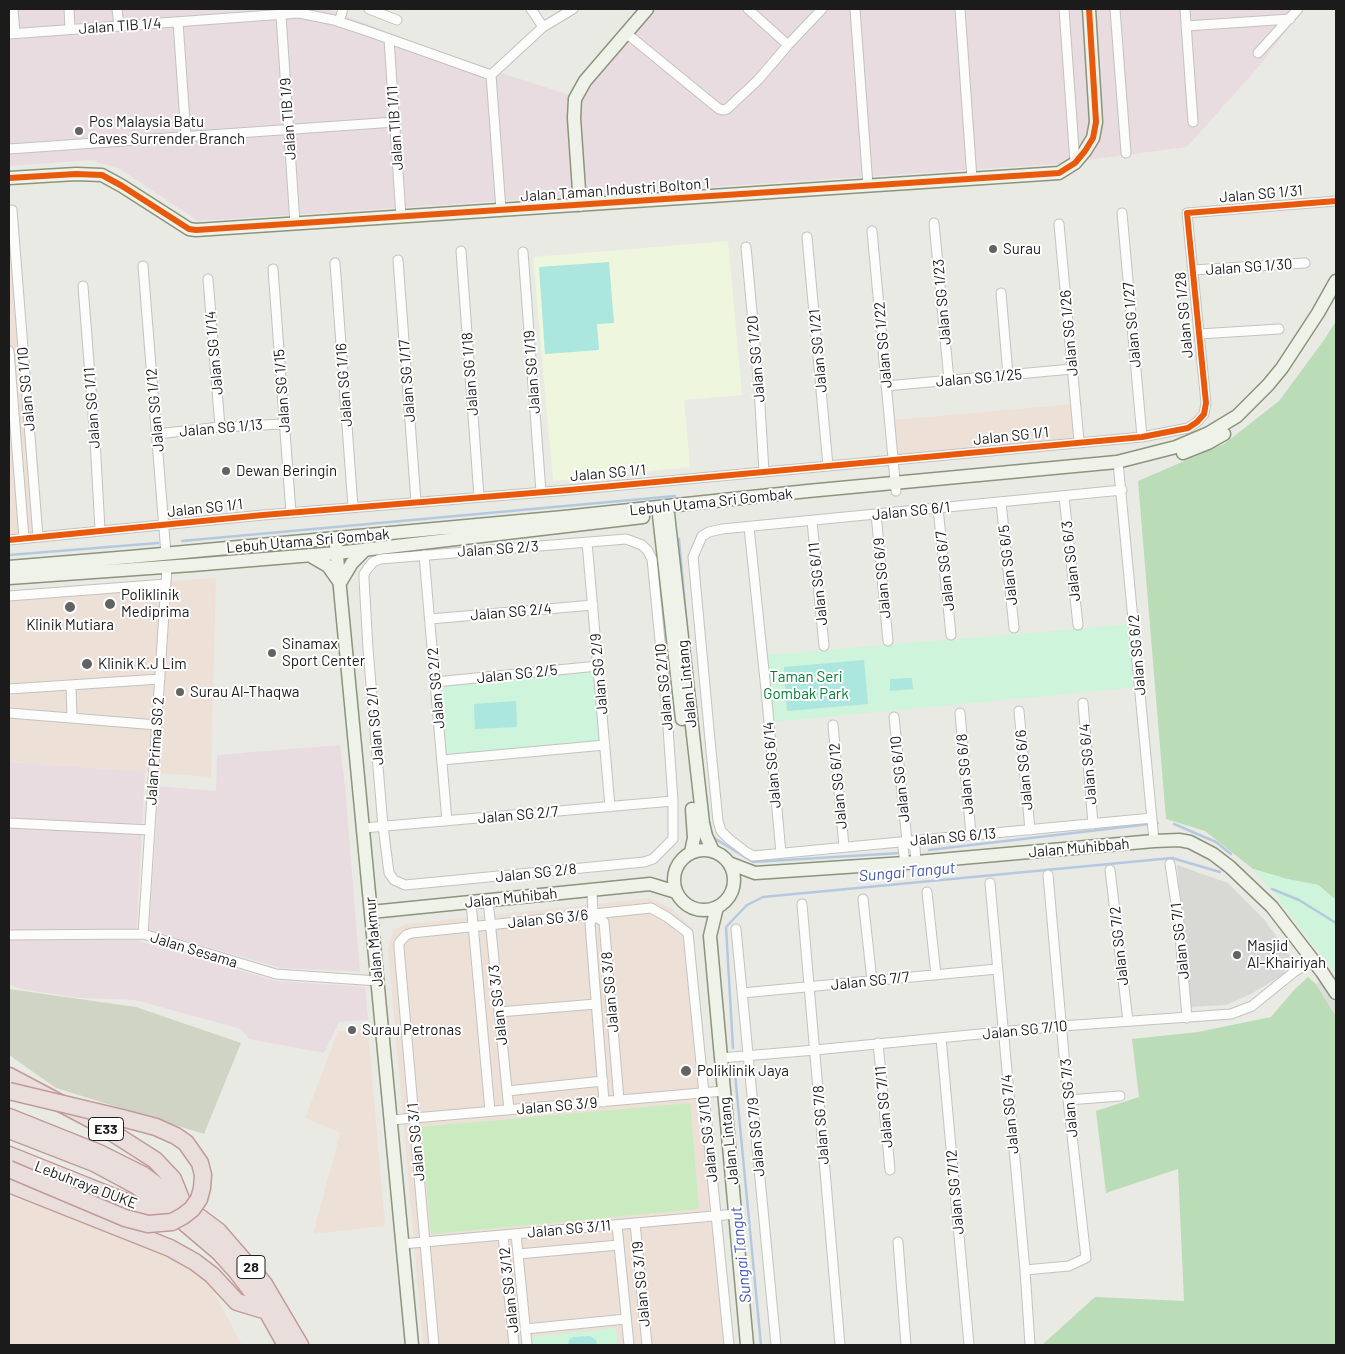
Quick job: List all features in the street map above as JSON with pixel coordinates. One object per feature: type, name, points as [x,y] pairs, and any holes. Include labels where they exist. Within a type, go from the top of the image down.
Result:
[{"type":"highway","name":"E33","points":[[9,1076],[94,1121],[155,1160],[173,1179],[183,1204]]},
{"type":"highway","points":[[9,1091],[156,1127],[186,1143],[200,1163],[203,1174],[199,1199],[192,1209],[172,1222],[148,1224],[125,1218],[9,1169]]},
{"type":"highway","name":"28","points":[[9,1117],[48,1132],[124,1172],[135,1185],[166,1206],[219,1252],[237,1272],[267,1311],[286,1345]]},
{"type":"highway","name":"28","points":[[9,1130],[94,1164],[143,1175],[183,1204],[218,1230],[243,1258],[264,1284],[300,1345]]},
{"type":"highway","name":"Lebuhraya DUKE","points":[[9,1155],[139,1207],[166,1206]]},
{"type":"highway","points":[[9,1184],[170,1248],[195,1262],[212,1275],[237,1302],[267,1311]]},
{"type":"street","points":[[12,33],[13,9]]},
{"type":"street","points":[[68,9],[70,29]]},
{"type":"street","points":[[117,9],[119,26]]},
{"type":"street","points":[[339,22],[343,9]]},
{"type":"street","points":[[369,9],[397,20]]},
{"type":"street","points":[[531,9],[543,27]]},
{"type":"street","points":[[501,210],[491,75],[543,27],[573,9]]},
{"type":"street","points":[[580,205],[574,118],[575,99],[585,81],[646,9]]},
{"type":"street","points":[[748,9],[788,45]]},
{"type":"street","points":[[626,32],[719,109],[727,109],[758,80],[822,9]]},
{"type":"street","points":[[855,9],[868,186]]},
{"type":"street","points":[[960,9],[972,179]]},
{"type":"street","points":[[1064,9],[1075,163]]},
{"type":"street","name":"Jalan Taman Industri Bolton 1","points":[[9,178],[76,174],[102,175],[189,229],[196,230],[1059,173],[1075,163],[1093,138],[1096,122],[1088,9]]},
{"type":"street","points":[[1115,9],[1126,153]]},
{"type":"street","points":[[1185,9],[1193,122]]},
{"type":"street","points":[[1258,53],[1298,9]]},
{"type":"street","name":"Jalan TIB 1/4","points":[[12,33],[178,22],[299,11],[339,22],[491,75]]},
{"type":"street","name":"Jalan TIB 1/9","points":[[281,14],[295,224]]},
{"type":"street","points":[[1186,26],[1290,19]]},
{"type":"street","points":[[178,22],[186,136]]},
{"type":"street","name":"Jalan TIB 1/11","points":[[388,39],[402,217]]},
{"type":"street","points":[[9,149],[395,122]]},
{"type":"street","name":"Jalan SG 1/31","points":[[1187,213],[1336,201]]},
{"type":"street","name":"Jalan SG 1/10","points":[[10,210],[13,289],[31,445],[38,537]]},
{"type":"street","name":"Jalan SG 1/27","points":[[1122,213],[1142,437]]},
{"type":"street","name":"Jalan SG 1/28","points":[[1187,213],[1206,402],[1204,414]]},
{"type":"street","name":"Jalan SG 1/23","points":[[934,223],[949,380]]},
{"type":"street","name":"Jalan SG 1/26","points":[[1059,224],[1079,442]]},
{"type":"street","name":"Jalan SG 1/22","points":[[872,231],[893,460]]},
{"type":"street","name":"Jalan SG 1/21","points":[[807,237],[828,466]]},
{"type":"street","name":"Jalan SG 1/20","points":[[746,247],[759,388],[764,472]]},
{"type":"street","name":"Jalan SG 1/18","points":[[461,252],[479,497]]},
{"type":"street","name":"Jalan SG 1/19","points":[[523,252],[541,492]]},
{"type":"street","name":"Jalan SG 1/17","points":[[398,260],[416,502]]},
{"type":"street","name":"Jalan SG 1/16","points":[[335,263],[353,507]]},
{"type":"street","name":"Jalan SG 1/30","points":[[1193,270],[1305,263]]},
{"type":"street","name":"Jalan SG 1/12","points":[[143,266],[166,554]]},
{"type":"street","name":"Jalan SG 1/15","points":[[273,269],[291,513]]},
{"type":"street","name":"Jalan SG 1/14","points":[[208,279],[220,427]]},
{"type":"street","name":"Lebuh Utama Sri Gombak","points":[[1119,466],[1176,447],[1209,433],[1237,416],[1282,368],[1318,313],[1336,281]]},
{"type":"street","name":"Jalan SG 1/11","points":[[83,286],[100,530]]},
{"type":"street","points":[[1001,293],[1008,375]]},
{"type":"street","name":"Lebuh Utama Sri Gombak","points":[[9,567],[1119,466],[1179,455],[1208,444],[1239,423],[1269,393],[1286,374],[1336,295]]},
{"type":"street","points":[[1198,334],[1278,329]]},
{"type":"street","points":[[9,351],[24,538]]},
{"type":"street","name":"Jalan SG 1/25","points":[[886,386],[1072,369]]},
{"type":"street","name":"Jalan SG 1/1","points":[[9,540],[353,507],[541,492],[1142,437],[1188,428],[1204,414]]},
{"type":"street","name":"Jalan SG 1/13","points":[[157,434],[220,427],[284,424]]},
{"type":"street","points":[[16,446],[31,445]]},
{"type":"street","points":[[893,460],[896,487]]},
{"type":"street","name":"Jalan SG 6/2","points":[[1119,466],[1153,829]]},
{"type":"street","name":"Lebuh Utama Sri Gombak","points":[[9,578],[337,553],[896,487]]},
{"type":"street","name":"Jalan SG 6/1","points":[[753,856],[729,839],[721,831],[718,822],[693,557],[702,536],[722,529],[1122,490]]},
{"type":"street","name":"Jalan SG 6/3","points":[[1064,497],[1078,625]]},
{"type":"street","name":"Jalan SG 6/5","points":[[1001,502],[1014,628]]},
{"type":"street","name":"Jalan SG 6/7","points":[[938,508],[951,635]]},
{"type":"street","name":"Jalan SG 6/9","points":[[876,514],[888,641]]},
{"type":"street","name":"Jalan Lintang","points":[[663,515],[703,824],[713,851]]},
{"type":"street","name":"Jalan Lintang","points":[[663,515],[694,824],[691,852]]},
{"type":"street","name":"Jalan SG 6/11","points":[[812,521],[824,646]]},
{"type":"street","name":"Jalan SG 6/14","points":[[749,527],[780,853]]},
{"type":"street","points":[[502,534],[504,549]]},
{"type":"street","name":"Jalan Makmur","points":[[336,538],[412,1345]]},
{"type":"street","name":"Jalan SG 2/3","points":[[364,580],[364,574],[368,568],[380,559],[626,539],[642,545]]},
{"type":"street","name":"Jalan SG 2/9","points":[[587,542],[610,807]]},
{"type":"street","name":"Jalan SG 2/10","points":[[642,545],[652,559],[667,713],[674,833]]},
{"type":"street","points":[[309,555],[328,566],[340,582],[352,563],[366,549]]},
{"type":"street","name":"Jalan SG 2/2","points":[[424,555],[447,821]]},
{"type":"street","name":"Jalan Prima SG 2","points":[[143,934],[167,567]]},
{"type":"street","name":"Jalan SG 2/1","points":[[364,580],[383,826],[389,873]]},
{"type":"street","points":[[9,596],[166,584]]},
{"type":"street","name":"Jalan SG 2/4","points":[[430,619],[593,605]]},
{"type":"street","name":"Jalan SG 2/5","points":[[435,682],[598,666]]},
{"type":"street","points":[[9,689],[160,678]]},
{"type":"street","points":[[71,685],[72,718]]},
{"type":"street","name":"Jalan SG 6/4","points":[[1082,703],[1093,824]]},
{"type":"street","name":"Jalan SG 6/6","points":[[1019,711],[1030,830]]},
{"type":"street","points":[[9,713],[157,725]]},
{"type":"street","name":"Jalan SG 6/8","points":[[960,713],[970,835]]},
{"type":"street","name":"Jalan SG 6/10","points":[[894,717],[907,841],[903,848],[910,862]]},
{"type":"street","name":"Jalan SG 6/12","points":[[832,725],[844,847]]},
{"type":"street","points":[[442,760],[605,745]]},
{"type":"street","name":"Jalan SG 2/7","points":[[363,828],[673,801]]},
{"type":"street","points":[[9,823],[150,830]]},
{"type":"street","name":"Jalan SG 6/13","points":[[753,856],[1093,824],[1153,829]]},
{"type":"street","name":"Jalan Muhibbah","points":[[729,863],[755,873],[910,862],[1153,829],[1179,840],[1190,842],[1213,854],[1244,879],[1272,907],[1336,993]]},
{"type":"street","name":"Jalan SG 2/8","points":[[389,873],[394,880],[405,885],[644,862],[664,849],[673,839],[674,833]]},
{"type":"street","points":[[706,849],[719,854],[729,863],[734,876],[729,897],[711,910],[697,910],[685,903],[676,892],[675,870],[679,862],[691,852],[706,849]]},
{"type":"street","name":"Jalan SG 7/1","points":[[1170,864],[1179,922],[1187,1018]]},
{"type":"street","name":"Jalan Muhibah","points":[[650,884],[675,870]]},
{"type":"street","name":"Jalan SG 7/2","points":[[1110,870],[1128,1021]]},
{"type":"street","points":[[732,890],[755,873]]},
{"type":"street","name":"Jalan SG 7/3","points":[[1025,1270],[1069,1266],[1086,1258],[1068,1100],[1048,875]]},
{"type":"street","name":"Jalan SG 7/4","points":[[990,883],[1030,1345]]},
{"type":"street","name":"Jalan Muhibah","points":[[371,912],[650,884],[676,892]]},
{"type":"street","name":"Jalan SG 3/8","points":[[592,890],[593,914],[604,922],[619,1100]]},
{"type":"street","points":[[927,892],[936,975]]},
{"type":"street","points":[[863,899],[872,981]]},
{"type":"street","name":"Jalan SG 3/3","points":[[488,900],[509,1110]]},
{"type":"street","points":[[471,902],[490,1111]]},
{"type":"street","name":"Jalan SG 7/8","points":[[802,904],[840,1345]]},
{"type":"street","name":"Jalan Lintang","points":[[717,907],[710,936],[747,1345]]},
{"type":"street","name":"Jalan SG 3/6","points":[[402,939],[406,934],[412,933],[651,908],[667,917],[688,933]]},
{"type":"street","name":"Jalan Lintang","points":[[697,910],[710,936]]},
{"type":"street","points":[[593,914],[590,924],[604,1102]]},
{"type":"street","name":"Jalan SG 7/9","points":[[736,929],[776,1345]]},
{"type":"street","name":"Jalan SG 3/10","points":[[688,933],[729,1345]]},
{"type":"street","name":"Jalan Sesama","points":[[9,935],[143,934],[276,974],[378,980]]},
{"type":"street","name":"Jalan SG 3/1","points":[[402,939],[399,948],[434,1345]]},
{"type":"street","name":"Jalan SG 7/10","points":[[720,1058],[1062,1026],[1231,1014],[1252,1006],[1294,972],[1313,960]]},
{"type":"street","name":"Jalan SG 7/7","points":[[742,992],[997,969]]},
{"type":"street","points":[[499,1012],[596,1004]]},
{"type":"street","name":"Jalan SG 7/12","points":[[941,1038],[970,1345]]},
{"type":"street","name":"Jalan SG 7/11","points":[[878,1044],[890,1170]]},
{"type":"street","points":[[507,1091],[603,1081]]},
{"type":"street","name":"Jalan SG 3/9","points":[[391,1120],[724,1092]]},
{"type":"street","points":[[1068,1100],[1120,1096]]},
{"type":"street","name":"Jalan SG 3/11","points":[[402,1244],[736,1214]]},
{"type":"street","name":"Jalan SG 3/19","points":[[635,1223],[646,1344]]},
{"type":"street","points":[[617,1224],[629,1344],[646,1344]]},
{"type":"street","points":[[516,1234],[527,1345]]},
{"type":"street","name":"Jalan SG 3/12","points":[[503,1235],[514,1345]]},
{"type":"street","points":[[898,1242],[906,1345]]},
{"type":"street","points":[[518,1254],[619,1245]]},
{"type":"street","points":[[525,1329],[626,1319]]},
{"type":"shaded area","points":[[9,9],[327,9],[465,61],[572,96],[653,9],[1302,9],[1262,63],[1187,147],[1057,164],[198,221],[120,169],[90,160],[9,166]]},
{"type":"shaded area","points":[[9,217],[35,536],[9,538]]},
{"type":"shaded area","points":[[728,241],[742,395],[684,400],[690,467],[553,481],[533,257]]},
{"type":"shaded area","points":[[1073,404],[1076,438],[896,455],[893,420]]},
{"type":"shaded area","points":[[216,578],[211,777],[9,762],[9,592]]},
{"type":"shaded area","points":[[340,745],[360,972],[281,968],[149,930],[159,786],[216,791],[217,755]]},
{"type":"shaded area","points":[[9,762],[145,772],[136,940],[276,981],[365,987],[368,1020],[339,1022],[324,1053],[249,1039],[241,1029],[135,1000],[81,998],[27,990],[9,985]]},
{"type":"shaded area","points":[[1177,865],[1228,883],[1264,919],[1291,957],[1284,974],[1251,994],[1226,1005],[1189,1007]]},
{"type":"shaded area","points":[[650,898],[672,909],[693,928],[731,1345],[423,1345],[388,950],[393,930],[406,924]]},
{"type":"shaded area","points":[[1322,980],[1336,1002],[1336,1015],[1316,984]]},
{"type":"shaded area","points":[[9,989],[136,1007],[241,1043],[204,1134],[56,1088],[9,1055]]},
{"type":"shaded area","points":[[368,1029],[385,1226],[313,1234],[340,1133],[305,1118],[338,1031]]},
{"type":"shaded area","points":[[9,1197],[31,1203],[158,1249],[208,1281],[242,1345],[9,1345]]},
{"type":"green space","points":[[609,262],[614,323],[597,324],[599,350],[545,354],[539,267]]},
{"type":"green space","points":[[1336,321],[1336,900],[1318,885],[1287,879],[1253,869],[1205,831],[1166,819],[1138,481],[1224,444],[1279,401]]},
{"type":"green space","name":"Taman Seri Gombak Park","points":[[1134,624],[1140,687],[773,722],[767,655]]},
{"type":"green space","points":[[864,660],[868,704],[787,711],[784,667]]},
{"type":"green space","points":[[598,666],[605,745],[442,760],[435,682]]},
{"type":"green space","points":[[912,678],[913,689],[890,691],[890,679]]},
{"type":"green space","points":[[516,701],[517,727],[475,729],[474,704]]},
{"type":"green space","points":[[1253,869],[1287,879],[1318,885],[1336,900],[1336,974],[1280,901]]},
{"type":"green space","points":[[1308,977],[1316,984],[1336,1016],[1336,1345],[1042,1345],[1095,1297],[1184,1301],[1178,1169],[1106,1193],[1096,1111],[1139,1097],[1132,1039],[1198,1032],[1271,1017]]},
{"type":"green space","points":[[690,1103],[699,1209],[431,1234],[421,1127]]},
{"type":"green space","points":[[616,1328],[618,1345],[568,1343],[568,1345],[533,1345],[532,1337]]},
{"type":"green space","points":[[590,1336],[596,1340],[597,1344],[609,1345],[568,1345],[569,1340],[573,1337]]},
{"type":"waterway","points":[[182,541],[675,496]]},
{"type":"waterway","points":[[679,539],[687,628]]},
{"type":"waterway","points":[[9,555],[158,543]]},
{"type":"waterway","points":[[929,850],[1158,823]]},
{"type":"waterway","points":[[1174,824],[1216,842],[1231,854]]},
{"type":"waterway","points":[[714,838],[753,862],[900,853]]},
{"type":"waterway","name":"Sungai Tangut","points":[[733,1048],[726,927],[747,905],[763,897],[1172,858],[1220,872]]},
{"type":"waterway","name":"Sungai Tangut","points":[[1272,889],[1299,900],[1336,923]]},
{"type":"waterway","name":"Sungai Tangut","points":[[735,1074],[761,1345]]},
{"type":"cycle path","points":[[9,178],[76,174],[102,175],[189,229],[196,230],[1059,173],[1075,163],[1085,151],[1093,138],[1096,122],[1089,9]]},
{"type":"cycle path","points":[[9,540],[263,515],[569,490],[1142,437],[1188,428],[1204,414],[1206,403],[1187,213],[1336,201]]},
{"type":"place","name":"Pos Malaysia Batu Caves Surrender Branch","points":[[79,131]]},
{"type":"place","name":"Surau","points":[[993,249]]},
{"type":"place","name":"Dewan Beringin","points":[[226,471]]},
{"type":"place","name":"Poliklinik Mediprima","points":[[110,604]]},
{"type":"place","name":"Klinik Mutiara","points":[[70,607]]},
{"type":"place","name":"Sinamax Sport Center","points":[[272,653]]},
{"type":"place","name":"Klinik K.J Lim","points":[[87,664]]},
{"type":"place","name":"Surau Al-Thaqwa","points":[[180,692]]},
{"type":"place","name":"Masjid Al-Khairiyah","points":[[1237,955]]},
{"type":"place","name":"Surau Petronas","points":[[352,1030]]},
{"type":"place","name":"Poliklinik Jaya","points":[[686,1071]]}]
